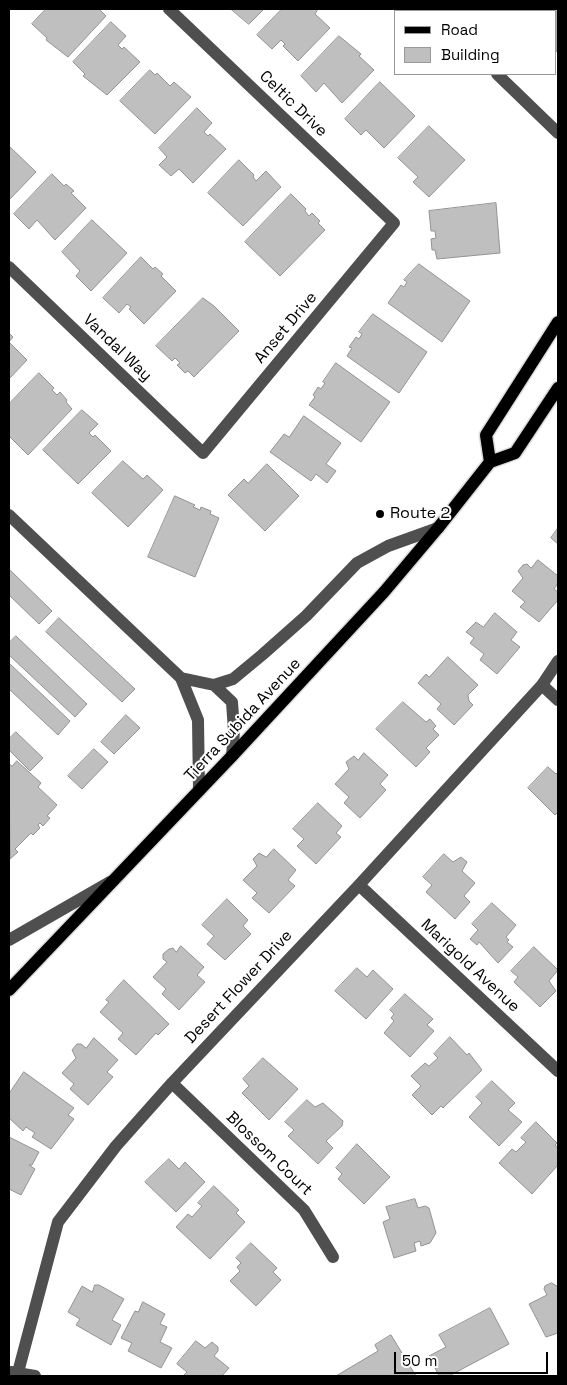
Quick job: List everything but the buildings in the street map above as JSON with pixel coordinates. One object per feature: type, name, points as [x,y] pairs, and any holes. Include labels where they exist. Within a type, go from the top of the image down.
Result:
[{"type":"main road","points":[[558,322],[486,435],[490,462],[514,454],[558,388]]},
{"type":"main road","name":"Tierra Subida Avenue","points":[[9,990],[232,756],[384,592],[490,462]]},
{"type":"street","name":"Celtic Drive","points":[[170,9],[394,223]]},
{"type":"street","points":[[498,75],[558,133]]},
{"type":"street","name":"Anset Drive","points":[[203,453],[394,223]]},
{"type":"street","name":"Vandal Way","points":[[9,267],[203,453]]},
{"type":"street","points":[[9,514],[181,678],[198,720],[199,790]]},
{"type":"street","points":[[181,678],[214,685],[233,679],[306,616],[357,563],[388,546],[438,528]]},
{"type":"street","name":"Desert Flower Drive","points":[[14,1373],[58,1222],[116,1146],[172,1083],[359,885],[542,685],[558,662]]},
{"type":"street","points":[[214,685],[232,702],[234,731],[232,756]]},
{"type":"street","points":[[542,685],[558,700]]},
{"type":"street","points":[[9,940],[116,878]]},
{"type":"street","name":"Marigold Avenue","points":[[359,885],[558,1071]]},
{"type":"street","name":"Blossom Court","points":[[172,1083],[304,1210],[333,1258]]},
{"type":"street","points":[[14,1373],[35,1376]]},
{"type":"place","name":"Route 2","points":[[380,514]]}]
